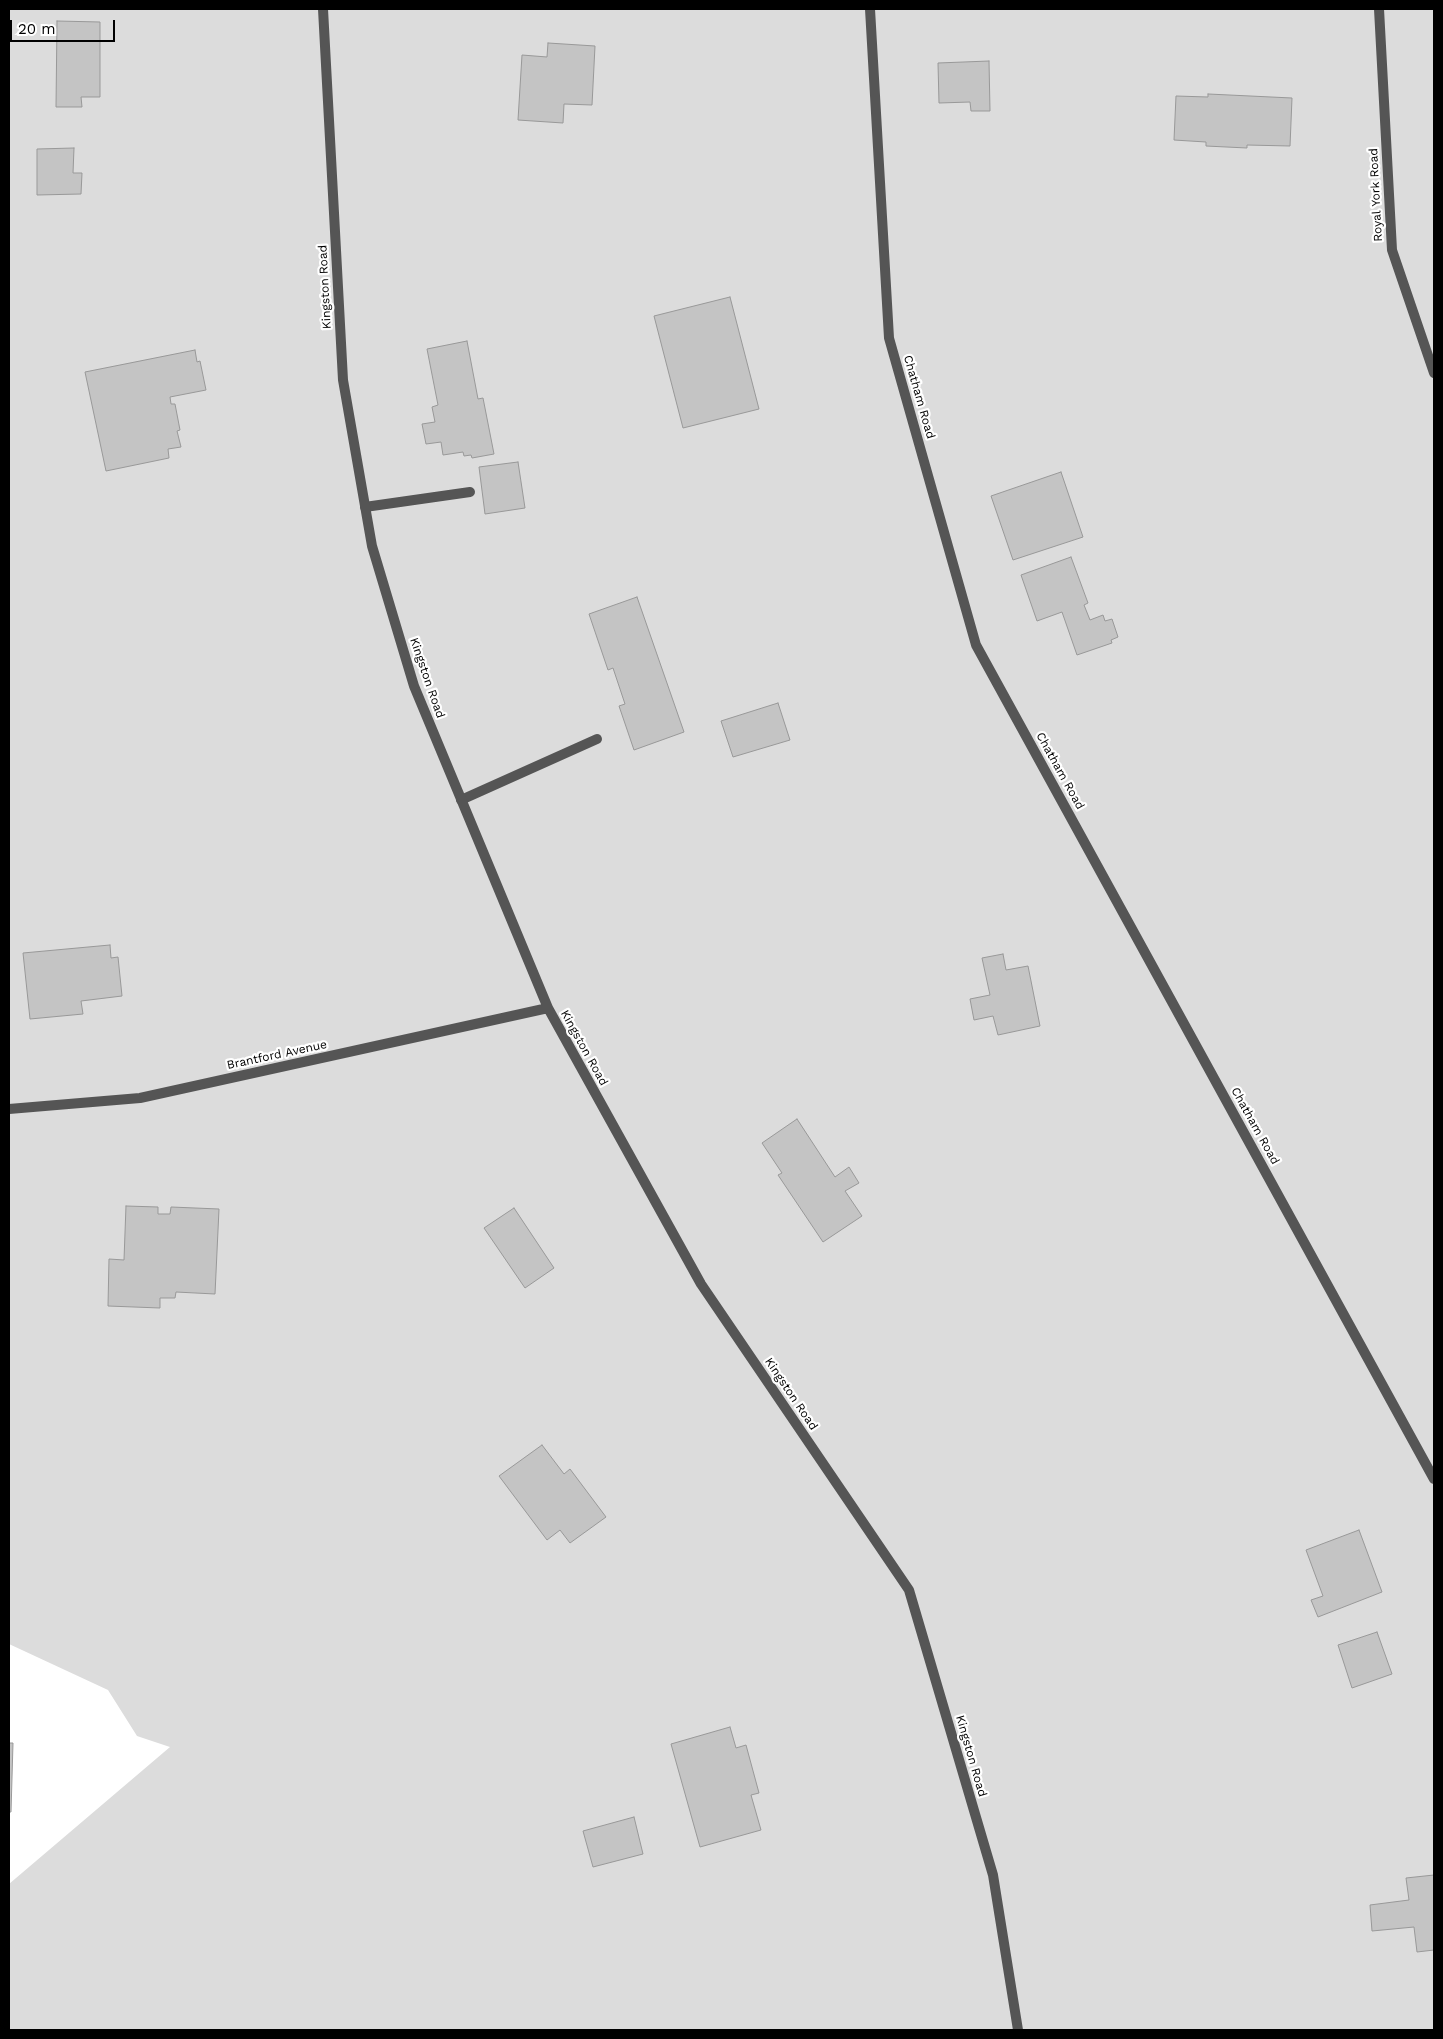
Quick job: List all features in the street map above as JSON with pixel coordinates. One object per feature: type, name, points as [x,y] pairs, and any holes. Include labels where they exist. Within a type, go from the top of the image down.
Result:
[{"type":"street","name":"Kingston Road","points":[[323,9],[343,380],[372,546],[414,686],[548,1008],[701,1284],[910,1590],[993,1875],[1018,2030]]},
{"type":"street","name":"Chatham Road","points":[[870,9],[889,338],[976,645],[1434,1479]]},
{"type":"street","name":"Royal York Road","points":[[1379,9],[1392,250],[1434,373]]},
{"type":"street","points":[[365,507],[470,492]]},
{"type":"street","points":[[461,800],[596,740]]},
{"type":"street","name":"Brantford Avenue","points":[[9,1109],[140,1098],[548,1008]]},
{"type":"shaded area","points":[[9,9],[1434,9],[1434,2030],[9,2030],[9,1884],[170,1747],[137,1736],[108,1690],[9,1644]]},
{"type":"building","points":[[57,21],[100,22],[100,97],[81,97],[82,107],[56,107]]},
{"type":"building","points":[[548,43],[595,46],[592,105],[564,104],[563,123],[518,120],[522,55],[547,57]]},
{"type":"building","points":[[989,61],[990,111],[971,111],[970,102],[939,103],[938,63]]},
{"type":"building","points":[[1208,94],[1292,98],[1290,146],[1247,145],[1247,148],[1206,146],[1206,142],[1174,140],[1176,96],[1208,97]]},
{"type":"building","points":[[74,148],[73,173],[82,173],[81,194],[37,195],[37,149]]},
{"type":"building","points":[[730,297],[759,409],[683,428],[654,316]]},
{"type":"building","points":[[467,341],[478,399],[483,398],[494,454],[472,458],[471,455],[464,456],[463,452],[443,455],[441,442],[426,444],[422,424],[435,422],[432,407],[438,405],[427,349]]},
{"type":"building","points":[[195,350],[197,362],[200,361],[206,390],[170,397],[171,404],[175,404],[180,430],[177,431],[181,447],[168,449],[169,458],[106,471],[85,372]]},
{"type":"building","points":[[518,462],[525,508],[485,514],[479,467]]},
{"type":"building","points":[[1061,472],[1083,537],[1013,560],[991,496]]},
{"type":"building","points":[[1071,557],[1088,603],[1084,605],[1090,620],[1103,615],[1105,621],[1112,619],[1118,637],[1111,640],[1112,643],[1077,655],[1062,612],[1037,621],[1021,575]]},
{"type":"building","points":[[637,597],[684,732],[634,750],[619,706],[625,704],[613,668],[608,670],[589,614]]},
{"type":"building","points":[[778,703],[790,740],[733,757],[721,721]]},
{"type":"building","points":[[110,945],[111,958],[118,957],[122,996],[81,1001],[83,1014],[30,1019],[23,953]]},
{"type":"building","points":[[1003,954],[1006,970],[1028,966],[1040,1026],[998,1035],[993,1016],[974,1020],[970,999],[990,995],[982,958]]},
{"type":"building","points":[[797,1119],[835,1177],[849,1167],[859,1183],[845,1191],[862,1216],[823,1242],[778,1175],[782,1173],[762,1143]]},
{"type":"building","points":[[126,1206],[158,1207],[158,1214],[170,1214],[171,1207],[219,1209],[215,1294],[176,1292],[175,1298],[160,1298],[160,1308],[108,1306],[109,1259],[124,1260]]},
{"type":"building","points":[[514,1208],[554,1268],[525,1288],[484,1228]]},
{"type":"building","points":[[542,1445],[564,1474],[570,1469],[606,1517],[570,1543],[560,1530],[547,1540],[499,1476]]},
{"type":"building","points":[[1359,1530],[1382,1592],[1318,1617],[1311,1600],[1323,1596],[1306,1550]]},
{"type":"building","points":[[1377,1632],[1392,1674],[1352,1688],[1338,1645]]},
{"type":"building","points":[[730,1727],[736,1748],[746,1745],[759,1793],[751,1795],[761,1830],[700,1847],[671,1744]]},
{"type":"building","points":[[9,1743],[13,1743],[11,1812],[9,1812]]},
{"type":"building","points":[[634,1817],[643,1854],[593,1867],[583,1831]]},
{"type":"building","points":[[1434,1875],[1434,1950],[1417,1952],[1414,1927],[1372,1931],[1370,1905],[1409,1900],[1406,1878]]}]
